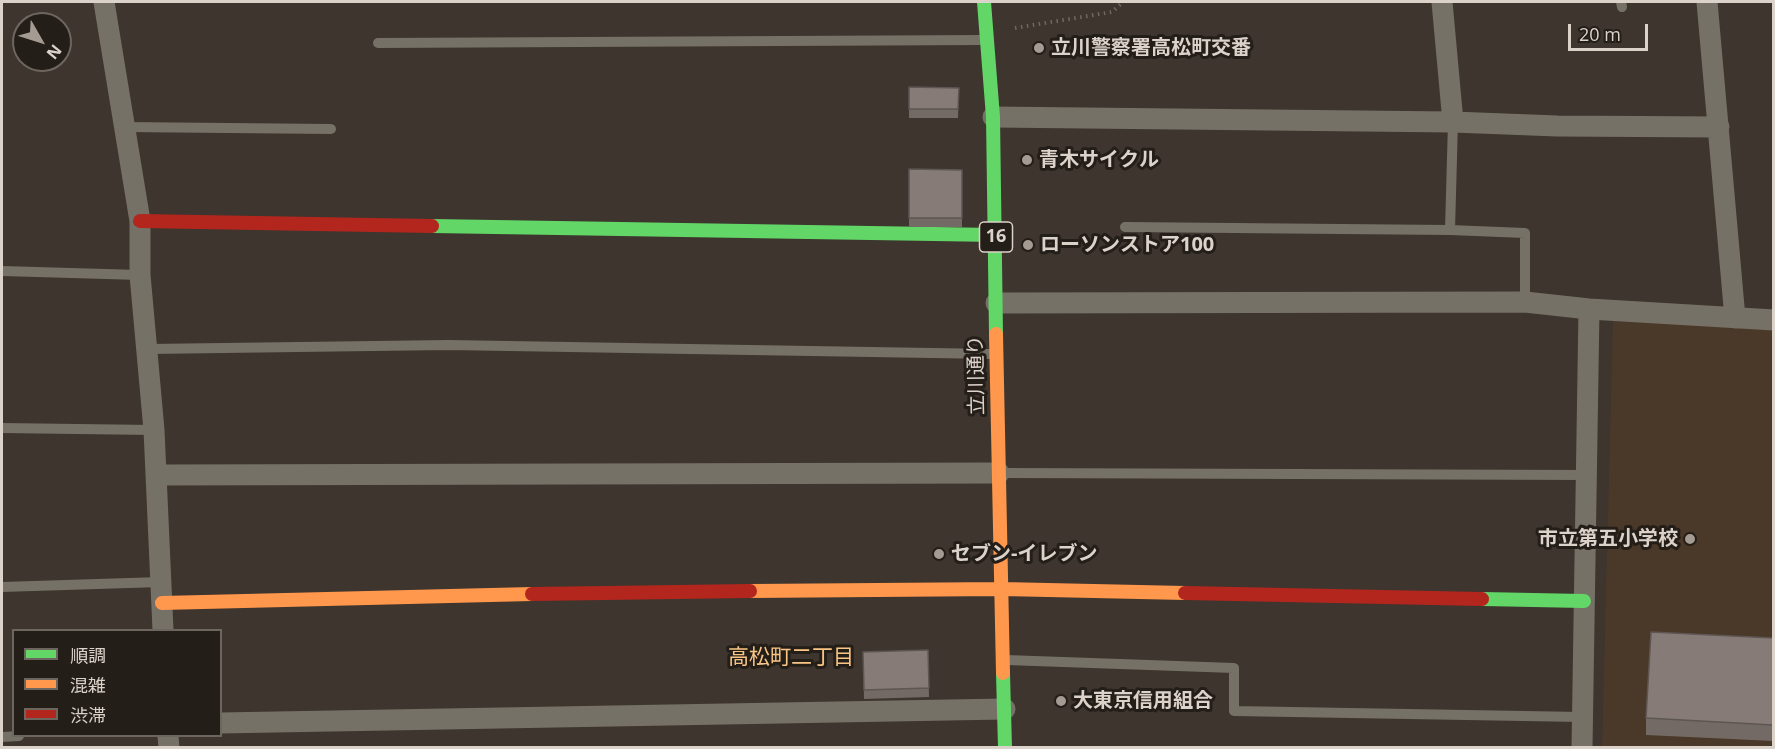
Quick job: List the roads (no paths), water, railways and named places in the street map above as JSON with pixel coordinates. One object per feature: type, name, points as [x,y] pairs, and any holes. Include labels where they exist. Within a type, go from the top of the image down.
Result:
[{"type":"street","points":[[104,2],[140,221],[140,275],[157,475],[163,629]]},
{"type":"street","name":"立川通り","points":[[984,2],[993,117],[1005,747]]},
{"type":"street","points":[[1442,2],[1453,122]]},
{"type":"street","points":[[1707,2],[1735,318]]},
{"type":"street","points":[[993,117],[1453,122],[1719,128]]},
{"type":"street","points":[[140,221],[996,235]]},
{"type":"street","points":[[996,303],[1525,302],[1589,309],[1773,320]]},
{"type":"street","points":[[1582,747],[1589,309]]},
{"type":"street","points":[[157,475],[999,472]]},
{"type":"street","points":[[162,603],[561,593],[1002,589],[1584,601]]},
{"type":"street","points":[[222,723],[1005,709]]},
{"type":"lane","points":[[378,43],[987,40]]},
{"type":"lane","points":[[1450,230],[1453,122]]},
{"type":"lane","points":[[124,127],[331,129]]},
{"type":"lane","points":[[1125,227],[1450,230],[1525,233],[1525,302]]},
{"type":"lane","points":[[2,271],[140,275]]},
{"type":"lane","points":[[148,349],[448,345],[996,354]]},
{"type":"lane","points":[[2,428],[154,430]]},
{"type":"lane","points":[[999,472],[1586,475]]},
{"type":"lane","points":[[2,587],[161,582]]},
{"type":"lane","points":[[1004,660],[1234,668],[1234,711],[1582,717]]},
{"type":"place","name":"立川警察署高松町交番","points":[[1039,48]]},
{"type":"place","name":"青木サイクル","points":[[1027,160]]},
{"type":"place","name":"ローソンストア100","points":[[1028,245]]},
{"type":"place","name":"市立第五小学校","points":[[1690,539]]},
{"type":"place","name":"セブン-イレブン","points":[[939,554]]},
{"type":"place","name":"大東京信用組合","points":[[1061,701]]},
{"type":"district","name":"高松町二丁目","points":[[791,658]]}]
